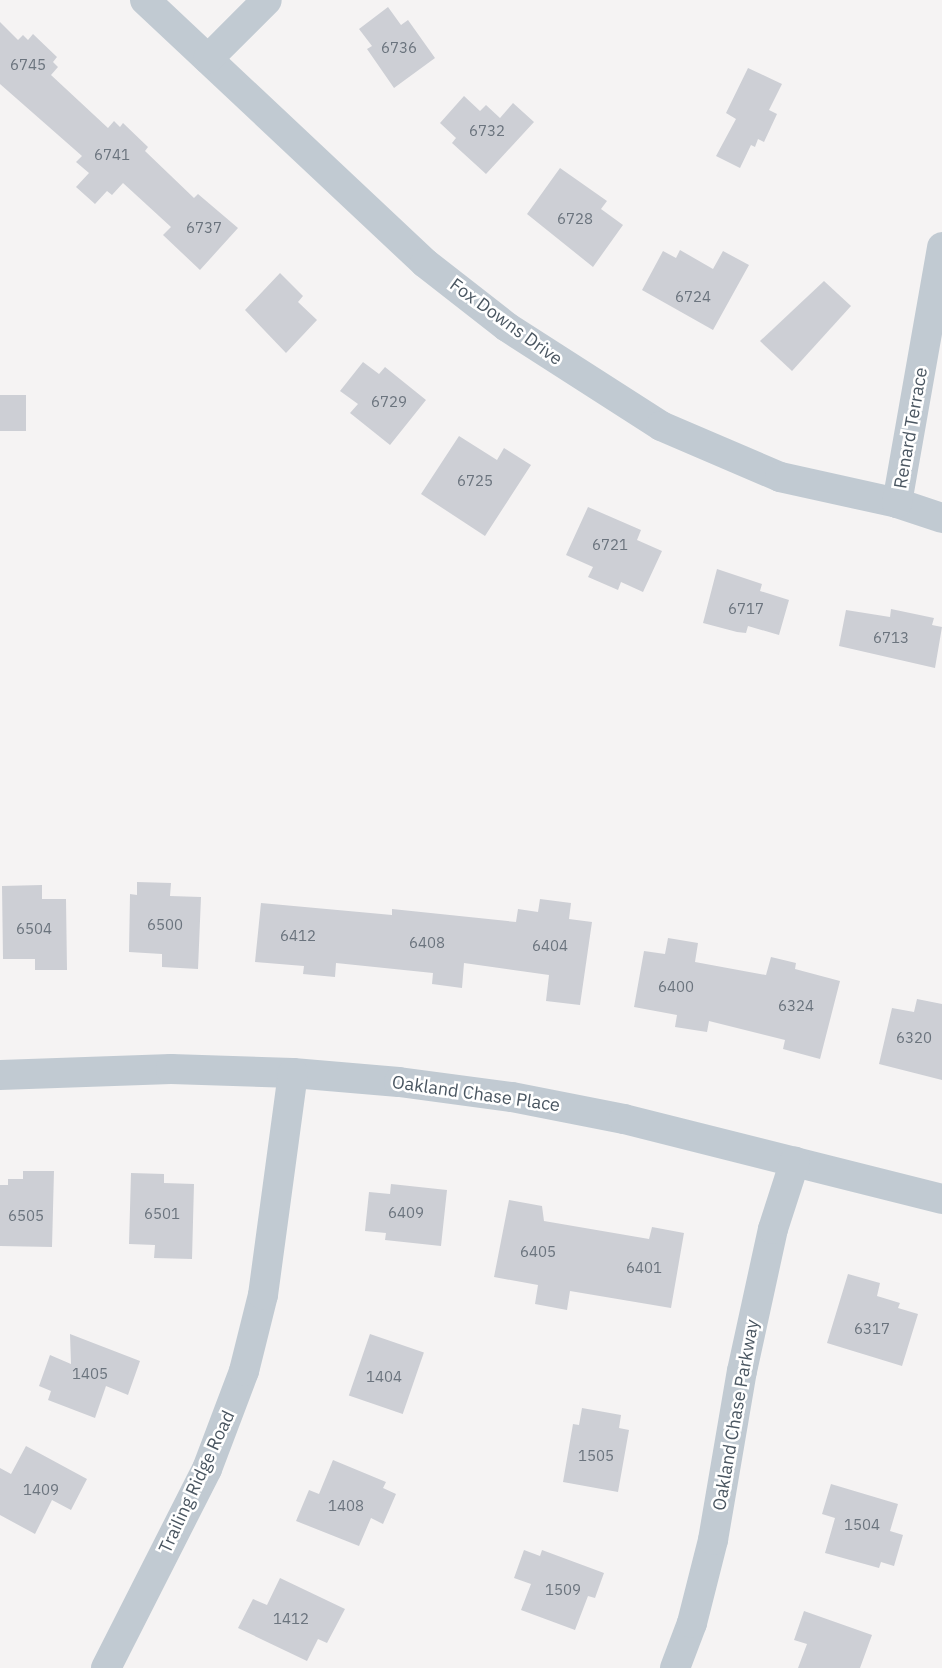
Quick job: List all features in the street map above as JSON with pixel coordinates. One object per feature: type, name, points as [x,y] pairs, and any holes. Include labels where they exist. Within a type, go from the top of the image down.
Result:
[{"type":"street","name":"Fox Downs Drive","points":[[145,0],[425,263],[507,327],[661,426],[780,477],[897,503],[942,518]]},
{"type":"street","points":[[208,59],[267,0]]},
{"type":"street","name":"Renard Terrace","points":[[897,503],[942,247]]},
{"type":"street","name":"Oakland Chase Place","points":[[0,1075],[171,1069],[293,1073],[512,1097],[624,1119],[942,1199]]},
{"type":"street","name":"Trailing Ridge Road","points":[[106,1668],[207,1469],[244,1371],[263,1295],[293,1073]]},
{"type":"street","name":"Oakland Chase Parkway","points":[[675,1668],[692,1623],[713,1540],[742,1371],[772,1229],[795,1161]]},
{"type":"building","points":[[388,7],[401,25],[408,20],[435,58],[394,88],[367,49],[372,46],[359,29]]},
{"type":"building","points":[[0,22],[18,40],[23,35],[28,40],[33,34],[57,57],[53,62],[58,67],[51,75],[108,128],[114,121],[120,127],[123,123],[148,147],[145,151],[194,198],[198,194],[238,228],[200,270],[163,235],[171,227],[123,183],[112,195],[107,191],[95,204],[76,187],[89,173],[76,162],[82,156],[0,84]]},
{"type":"building","points":[[748,68],[782,84],[769,110],[777,114],[764,142],[758,139],[755,147],[751,145],[740,168],[716,156],[736,119],[726,113]]},
{"type":"building","points":[[464,96],[480,111],[486,105],[500,118],[513,103],[534,122],[486,174],[452,143],[456,138],[440,123]]},
{"type":"building","points":[[560,168],[607,201],[601,209],[623,225],[593,267],[527,214]]},
{"type":"building","points":[[680,250],[713,269],[723,251],[749,265],[713,330],[642,290],[663,251],[676,258]]},
{"type":"building","points":[[280,273],[303,296],[298,302],[317,320],[286,353],[245,310]]},
{"type":"building","points":[[824,281],[851,306],[792,371],[760,341]]},
{"type":"building","points":[[363,362],[379,374],[385,367],[426,400],[390,445],[350,413],[358,404],[340,391]]},
{"type":"building","points":[[0,395],[26,395],[26,431],[0,431]]},
{"type":"building","points":[[459,436],[497,460],[504,448],[531,465],[485,536],[421,494]]},
{"type":"building","points":[[588,507],[641,530],[637,540],[662,551],[643,592],[621,582],[618,590],[588,577],[593,567],[566,555]]},
{"type":"building","points":[[717,569],[762,584],[760,591],[789,600],[779,635],[748,626],[746,633],[703,623]]},
{"type":"building","points":[[891,609],[934,618],[932,625],[942,627],[935,668],[839,646],[846,610],[890,617]]},
{"type":"building","points":[[137,882],[171,883],[170,896],[201,897],[198,969],[162,967],[162,954],[129,952],[130,894],[137,895]]},
{"type":"building","points":[[42,885],[42,899],[66,899],[67,970],[35,970],[35,959],[3,959],[2,886]]},
{"type":"building","points":[[540,899],[571,903],[569,919],[592,922],[580,1005],[546,1001],[549,975],[464,963],[462,988],[432,984],[433,973],[336,963],[335,977],[303,974],[304,966],[255,962],[261,903],[392,915],[392,909],[516,922],[518,909],[538,912]]},
{"type":"building","points":[[668,938],[698,943],[695,962],[766,975],[771,957],[796,963],[795,969],[840,981],[820,1059],[783,1049],[785,1040],[709,1021],[707,1032],[675,1027],[677,1015],[634,1007],[644,951],[665,954]]},
{"type":"building","points":[[917,999],[942,1004],[942,1080],[879,1064],[892,1008],[914,1012]]},
{"type":"building","points":[[23,1171],[54,1171],[52,1247],[0,1246],[0,1185],[8,1185],[8,1179],[23,1179]]},
{"type":"building","points":[[131,1173],[164,1174],[164,1183],[194,1184],[192,1259],[154,1258],[155,1245],[129,1244]]},
{"type":"building","points":[[391,1184],[447,1190],[441,1246],[385,1240],[386,1233],[365,1231],[369,1192],[390,1194]]},
{"type":"building","points":[[509,1200],[542,1206],[544,1221],[649,1239],[652,1227],[684,1233],[671,1308],[570,1291],[567,1310],[535,1304],[538,1285],[494,1277]]},
{"type":"building","points":[[848,1274],[880,1283],[877,1296],[900,1303],[898,1308],[918,1314],[902,1366],[827,1343]]},
{"type":"building","points":[[70,1334],[140,1361],[128,1395],[106,1386],[95,1418],[48,1400],[51,1391],[39,1386],[50,1355],[71,1364]]},
{"type":"building","points":[[370,1334],[424,1353],[403,1414],[349,1395]]},
{"type":"building","points":[[582,1408],[621,1415],[619,1428],[629,1430],[618,1492],[563,1482],[573,1424],[579,1425]]},
{"type":"building","points":[[26,1446],[87,1479],[71,1510],[52,1500],[35,1534],[0,1515],[0,1468],[11,1474]]},
{"type":"building","points":[[333,1460],[386,1482],[383,1488],[396,1494],[383,1524],[371,1518],[359,1546],[296,1521],[309,1490],[319,1494]]},
{"type":"building","points":[[831,1484],[898,1504],[890,1531],[903,1535],[894,1566],[881,1562],[879,1568],[825,1553],[835,1518],[822,1514]]},
{"type":"building","points":[[524,1550],[540,1556],[542,1550],[604,1573],[595,1598],[588,1596],[575,1630],[521,1610],[531,1584],[514,1578]]},
{"type":"building","points":[[280,1578],[345,1609],[327,1643],[318,1639],[307,1661],[238,1628],[253,1599],[267,1605]]},
{"type":"building","points":[[804,1611],[872,1635],[860,1668],[798,1668],[807,1644],[794,1640]]}]
